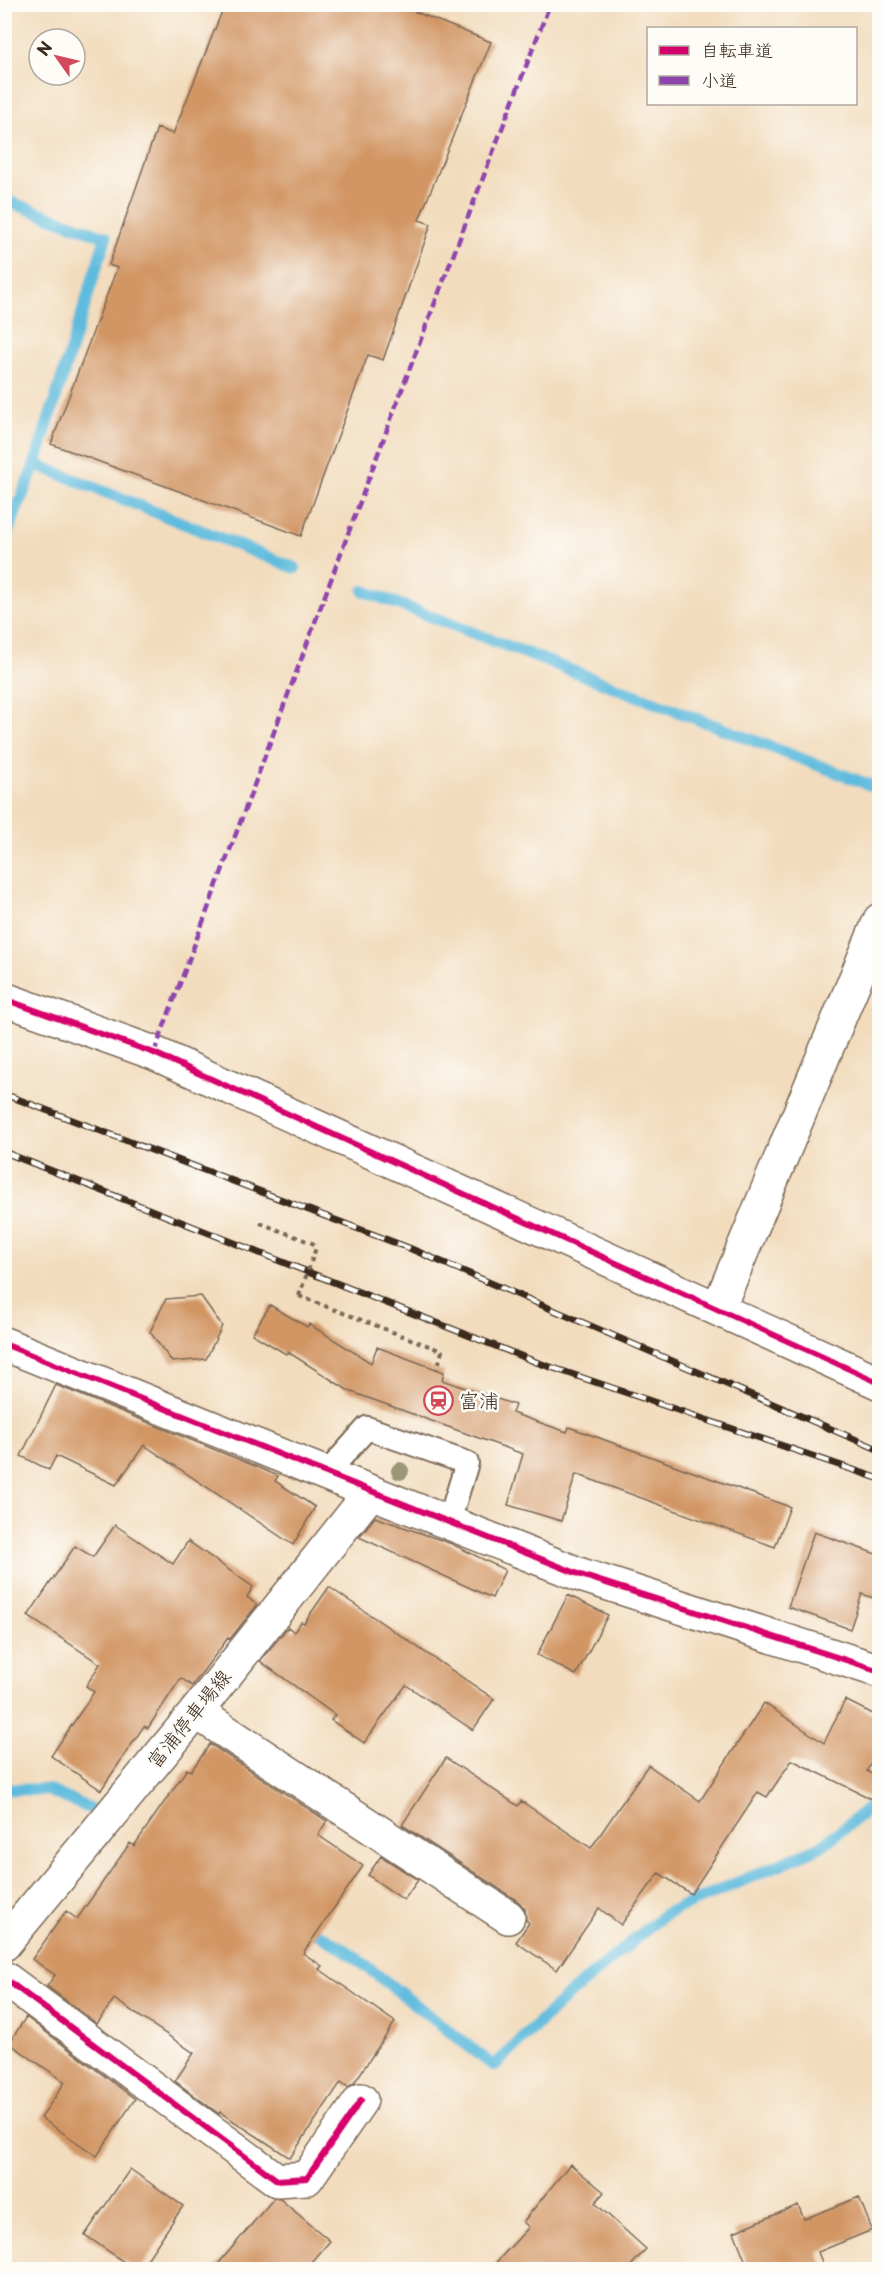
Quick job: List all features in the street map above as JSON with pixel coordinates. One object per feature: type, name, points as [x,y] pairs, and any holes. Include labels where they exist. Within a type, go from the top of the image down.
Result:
[{"type":"street","points":[[718,1309],[879,920]]},
{"type":"street","points":[[4,999],[154,1053],[879,1383]]},
{"type":"street","points":[[4,1344],[581,1575],[879,1671]]},
{"type":"street","name":"富浦停車場線","points":[[4,1944],[196,1712],[371,1492]]},
{"type":"street","points":[[196,1712],[508,1917]]},
{"type":"street","points":[[4,1978],[277,2180],[307,2178],[362,2100]]},
{"type":"lane","points":[[327,1473],[367,1428],[467,1463],[449,1521]]},
{"type":"path","points":[[260,1223],[317,1245],[298,1296],[442,1351],[437,1370]]},
{"type":"building","points":[[225,4],[396,4],[491,42],[419,220],[431,224],[383,360],[368,355],[301,536],[51,444],[117,268],[109,265],[157,128],[173,134]]},
{"type":"building","points":[[201,1296],[222,1326],[206,1359],[172,1362],[150,1332],[166,1299]]},
{"type":"building","points":[[270,1305],[307,1327],[309,1324],[371,1363],[377,1347],[444,1372],[442,1380],[515,1405],[512,1413],[567,1432],[569,1427],[790,1507],[775,1547],[576,1474],[561,1521],[508,1505],[523,1454],[349,1391],[288,1352],[286,1354],[252,1334]]},
{"type":"building","points":[[56,1385],[278,1476],[275,1481],[315,1507],[293,1545],[144,1445],[116,1485],[56,1456],[49,1470],[21,1456]]},
{"type":"building","points":[[375,1517],[452,1544],[505,1570],[492,1598],[359,1537]]},
{"type":"building","points":[[115,1525],[173,1564],[188,1541],[253,1587],[247,1597],[257,1605],[230,1639],[228,1638],[192,1686],[181,1678],[148,1728],[144,1726],[101,1790],[51,1756],[94,1692],[86,1686],[100,1664],[28,1616],[75,1546],[93,1557]]},
{"type":"building","points":[[814,1532],[879,1555],[879,1600],[862,1594],[850,1629],[788,1607]]},
{"type":"building","points":[[329,1587],[494,1699],[473,1730],[406,1685],[364,1743],[331,1720],[335,1715],[260,1661],[288,1627],[294,1632],[301,1622],[304,1623]]},
{"type":"building","points":[[568,1595],[608,1615],[576,1675],[537,1655]]},
{"type":"building","points":[[845,1700],[879,1717],[879,1745],[867,1771],[879,1779],[878,1802],[792,1760],[767,1797],[758,1792],[691,1894],[659,1873],[621,1925],[599,1908],[557,1970],[516,1942],[529,1923],[526,1920],[525,1909],[519,1902],[402,1825],[446,1758],[518,1806],[521,1801],[591,1848],[648,1765],[700,1801],[764,1703],[824,1743]]},
{"type":"building","points":[[210,1744],[327,1821],[318,1835],[363,1866],[303,1953],[322,1966],[319,1969],[395,2022],[354,2083],[348,2087],[341,2082],[290,2158],[220,2112],[219,2114],[175,2081],[194,2053],[114,1999],[97,2024],[47,1986],[55,1975],[32,1959],[66,1911],[77,1919],[130,1843],[134,1846],[187,1769],[191,1771]]},
{"type":"building","points":[[381,1856],[418,1880],[404,1900],[368,1875]]},
{"type":"building","points":[[26,2017],[135,2099],[97,2156],[41,2118],[65,2082],[9,2043]]},
{"type":"building","points":[[570,2164],[604,2192],[595,2203],[646,2249],[627,2270],[489,2270],[529,2227],[523,2222]]},
{"type":"building","points":[[130,2169],[183,2206],[140,2270],[136,2270],[85,2235]]},
{"type":"building","points":[[859,2197],[872,2230],[818,2252],[825,2270],[749,2270],[734,2232],[798,2205],[804,2219]]},
{"type":"building","points":[[274,2198],[280,2199],[330,2241],[305,2270],[213,2270]]},
{"type":"waterway","points":[[4,200],[106,237],[35,464],[4,541]]},
{"type":"waterway","points":[[35,464],[295,568]]},
{"type":"waterway","points":[[364,591],[880,789]]},
{"type":"waterway","points":[[4,1789],[47,1790],[89,1808]]},
{"type":"waterway","points":[[303,1925],[344,1949],[494,2066],[565,1998],[665,1914],[820,1847],[880,1799]]},
{"type":"railway","points":[[4,1094],[409,1248],[880,1450]]},
{"type":"railway","points":[[4,1152],[536,1362],[880,1479]]},
{"type":"marked path","points":[[154,1053],[416,352],[550,4]]},
{"type":"cycle path","points":[[4,999],[154,1053],[880,1383]]},
{"type":"cycle path","points":[[4,1344],[581,1575],[880,1671]]},
{"type":"cycle path","points":[[4,1978],[277,2180],[307,2178],[361,2100]]},
{"type":"place","name":"富浦","points":[[438,1401]]}]
